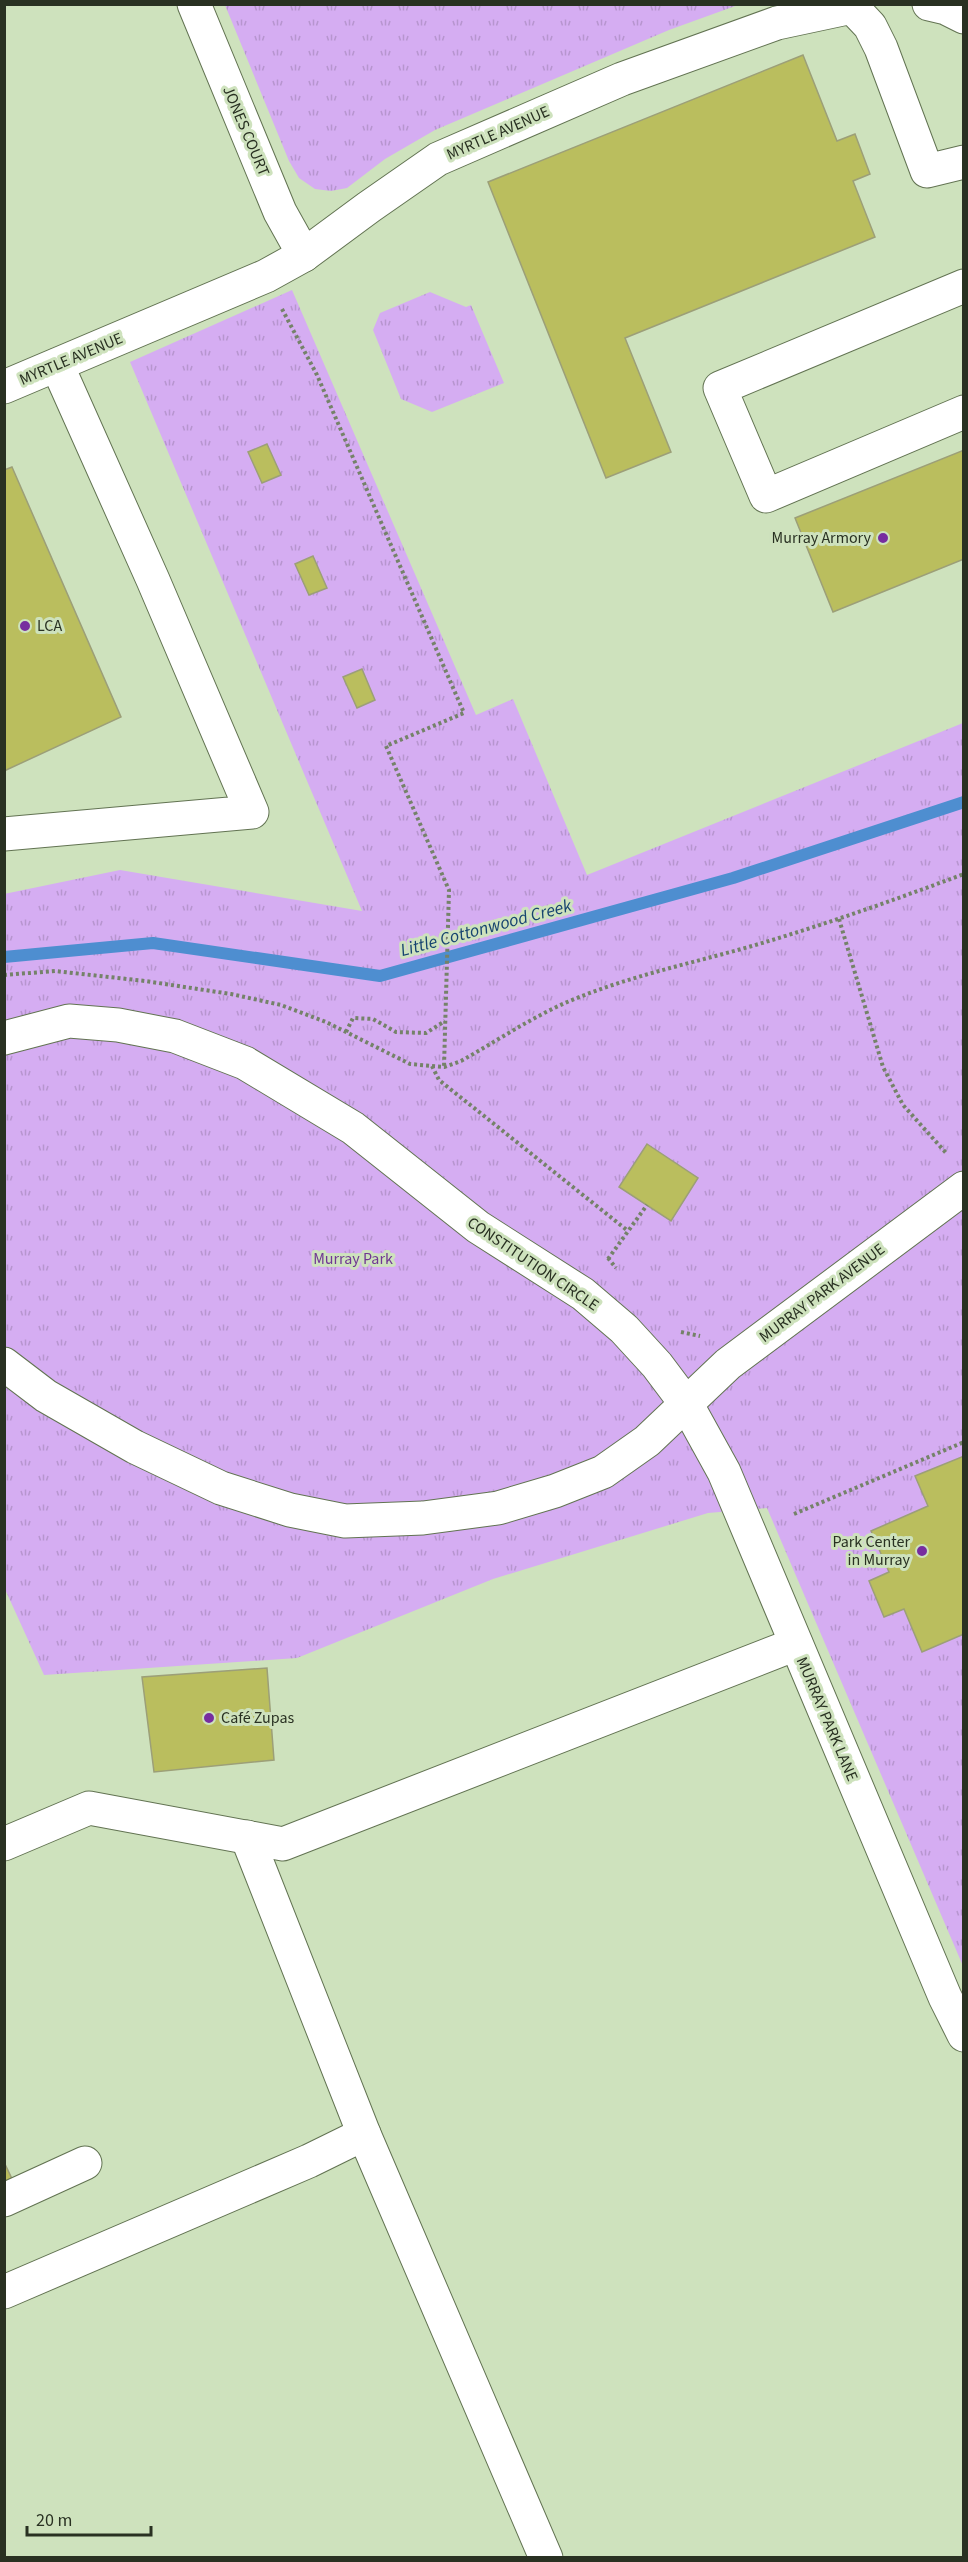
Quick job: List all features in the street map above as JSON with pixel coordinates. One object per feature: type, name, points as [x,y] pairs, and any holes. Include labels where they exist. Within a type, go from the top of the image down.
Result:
[{"type":"street","name":"JONES COURT","points":[[194,4],[280,212],[304,255]]},
{"type":"street","points":[[929,4],[946,8],[963,17]]},
{"type":"street","name":"MYRTLE AVENUE","points":[[4,387],[266,276],[304,255],[438,159],[622,79],[777,23],[867,6],[870,26],[881,48],[927,171],[963,165]]},
{"type":"street","points":[[963,286],[720,388],[766,496],[963,412]]},
{"type":"street","points":[[4,834],[252,812],[153,580],[57,365]]},
{"type":"street","name":"CONSTITUTION CIRCLE","points":[[4,1038],[69,1022],[118,1025],[175,1036],[245,1063],[353,1128],[477,1227],[583,1294],[624,1329],[651,1358],[687,1405]]},
{"type":"street","name":"MURRAY PARK AVENUE","points":[[687,1405],[728,1364],[963,1188]]},
{"type":"street","points":[[4,1365],[46,1396],[135,1447],[221,1488],[290,1510],[345,1521],[423,1518],[498,1508],[555,1491],[603,1472],[647,1441],[687,1405]]},
{"type":"street","name":"MURRAY PARK LANE","points":[[687,1405],[724,1472],[963,2036]]},
{"type":"street","points":[[4,1844],[89,1808],[283,1844],[796,1644]]},
{"type":"street","points":[[247,1838],[364,2134],[546,2558]]},
{"type":"street","points":[[4,2292],[298,2165],[364,2134]]},
{"type":"street","points":[[4,2200],[86,2163]]},
{"type":"path","points":[[266,276],[317,375],[464,713],[386,746],[448,890],[444,1066]]},
{"type":"path","points":[[4,975],[55,972],[144,981],[231,994],[281,1005],[346,1032],[410,1064],[444,1066],[461,1061],[562,1004],[599,989],[637,976],[751,946],[839,919],[963,874]]},
{"type":"path","points":[[839,919],[883,1067],[903,1105],[950,1158]]},
{"type":"path","points":[[346,1032],[353,1018],[373,1019],[396,1032],[426,1033],[446,1020]]},
{"type":"path","points":[[432,1066],[439,1080],[628,1231]]},
{"type":"path","points":[[583,1294],[647,1205]]},
{"type":"path","points":[[608,1258],[621,1275]]},
{"type":"path","points":[[675,1327],[693,1336],[708,1333]]},
{"type":"path","points":[[794,1514],[963,1442]]},
{"type":"green space","points":[[225,5],[738,5],[669,30],[435,130],[385,159],[347,188],[331,191],[315,189],[299,178],[289,161]]},
{"type":"green space","name":"Murray Park","points":[[292,290],[476,715],[513,699],[587,875],[963,723],[963,1966],[767,1508],[708,1513],[493,1579],[297,1658],[44,1675],[4,1587],[4,894],[120,870],[362,911],[130,362]]},
{"type":"green space","points":[[430,292],[466,307],[471,305],[504,383],[432,412],[401,399],[373,330],[380,313]]},
{"type":"building","points":[[803,55],[837,141],[855,134],[870,174],[853,181],[875,237],[625,338],[671,452],[606,478],[488,182]]},
{"type":"building","points":[[267,444],[281,475],[262,483],[248,452]]},
{"type":"building","name":"Murray Armory","points":[[964,450],[964,559],[833,612],[795,518]]},
{"type":"building","points":[[12,467],[121,717],[4,771],[4,470]]},
{"type":"building","points":[[313,556],[327,588],[309,595],[295,564]]},
{"type":"building","points":[[362,669],[375,700],[357,708],[343,677]]},
{"type":"building","points":[[647,1144],[698,1178],[671,1221],[619,1187]]},
{"type":"building","name":"Park Center in Murray","points":[[964,1456],[964,1634],[922,1652],[904,1609],[884,1617],[869,1581],[889,1572],[871,1531],[928,1506],[915,1476]]},
{"type":"building","name":"Café Zupas","points":[[267,1668],[274,1760],[154,1772],[142,1677]]},
{"type":"building","points":[[4,2162],[13,2181],[4,2185]]},
{"type":"waterway","name":"Little Cottonwood Creek","points":[[4,957],[153,943],[380,976],[733,878],[964,802]]},
{"type":"place","name":"Murray Armory","points":[[883,538]]},
{"type":"place","name":"LCA","points":[[25,626]]},
{"type":"place","name":"Park Center in Murray","points":[[922,1551]]},
{"type":"place","name":"Café Zupas","points":[[209,1718]]}]
